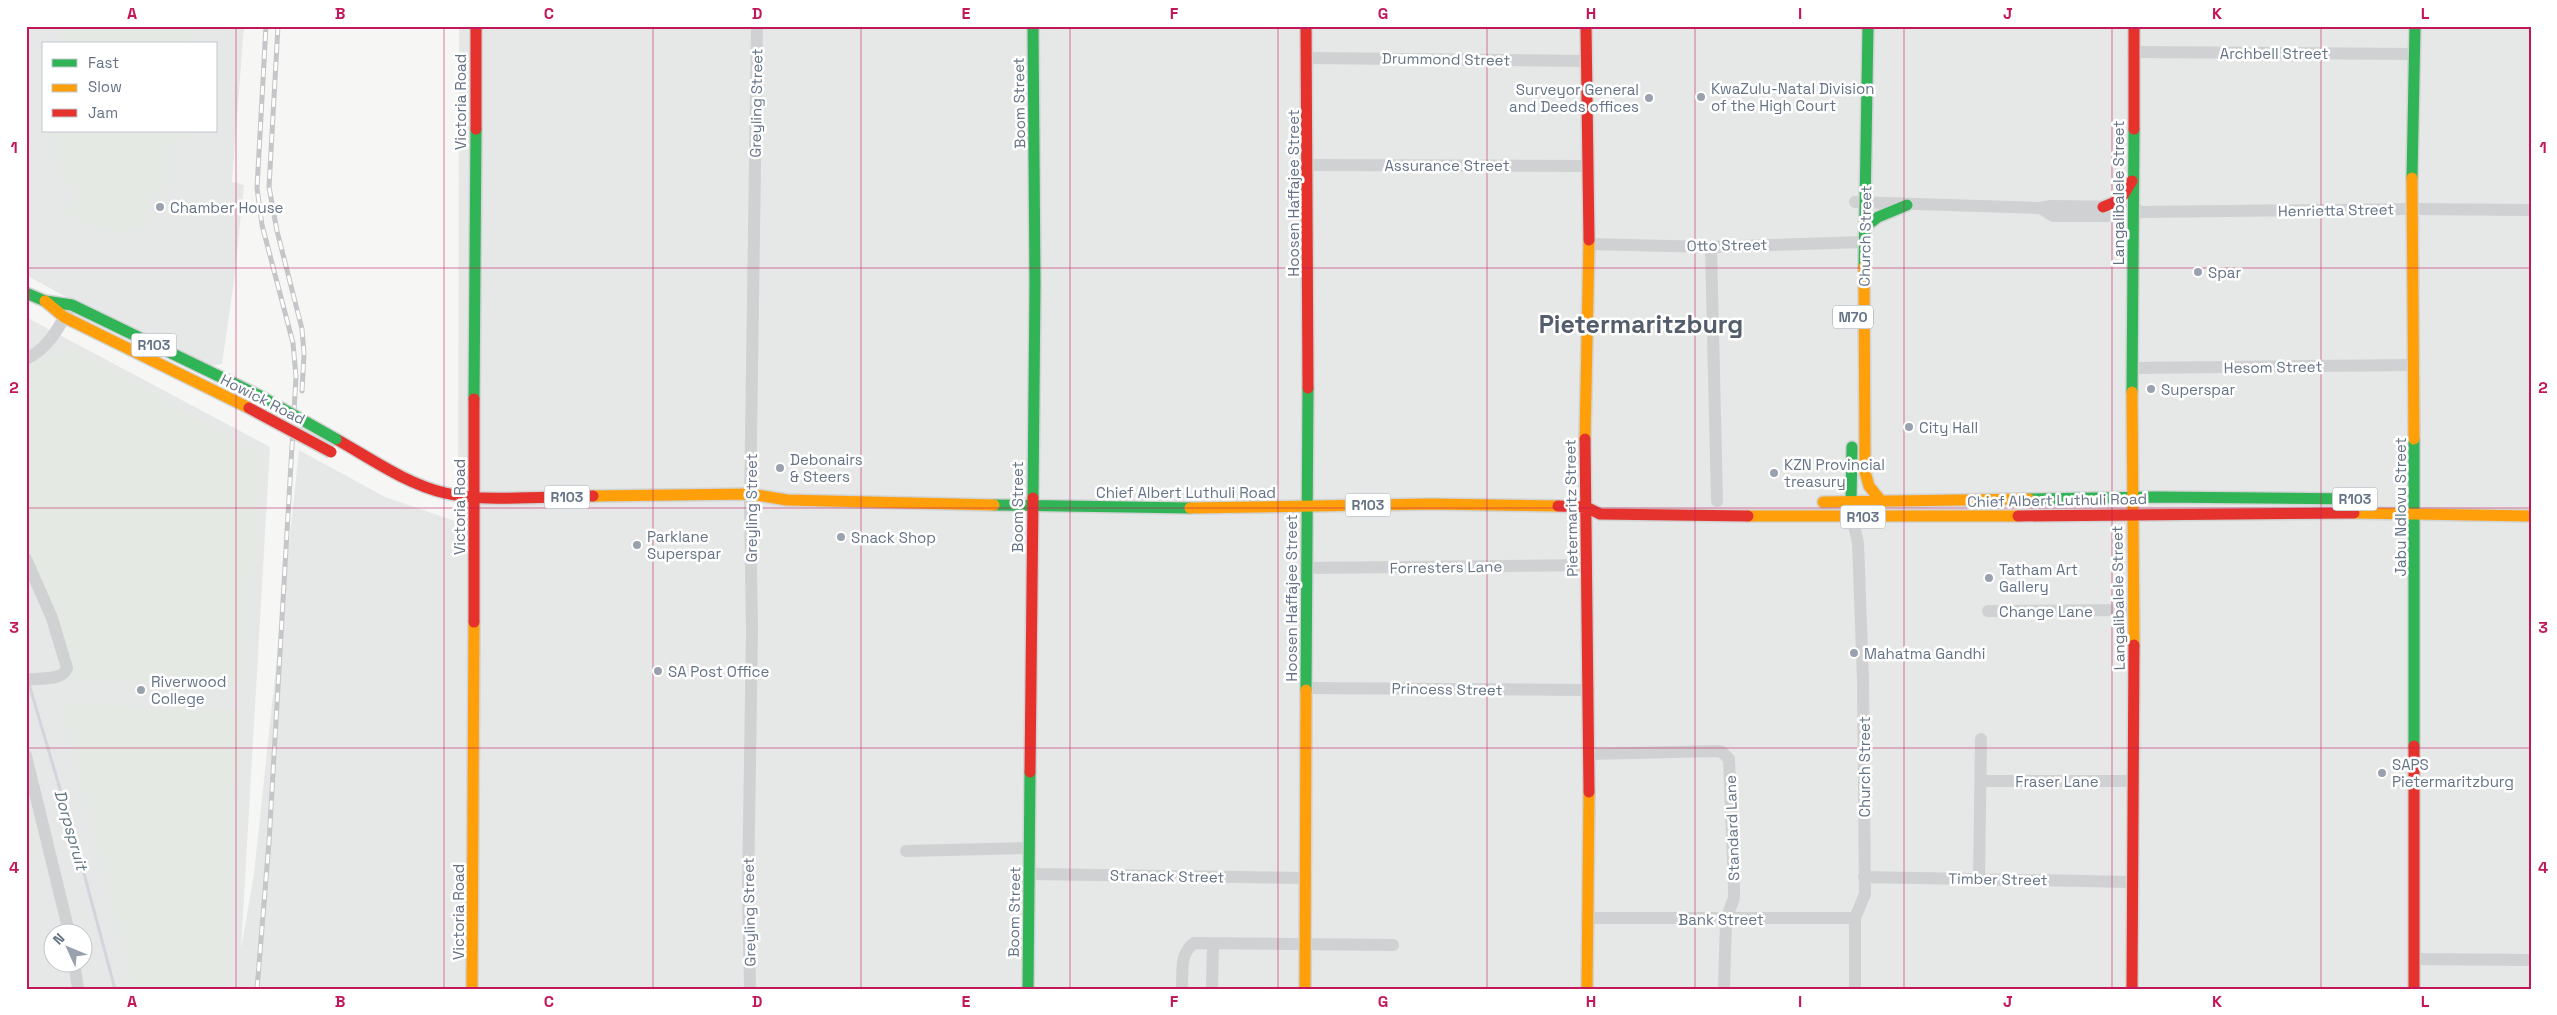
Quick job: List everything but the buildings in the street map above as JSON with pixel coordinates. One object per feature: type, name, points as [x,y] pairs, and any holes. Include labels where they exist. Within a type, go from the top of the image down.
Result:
[{"type":"main road","name":"Victoria Road","points":[[472,989],[476,26]]},
{"type":"main road","name":"Boom Street","points":[[1028,989],[1033,506],[1034,26]]},
{"type":"main road","name":"Hoosen Haffajee Street","points":[[1305,989],[1308,286],[1306,26]]},
{"type":"main road","name":"Pietermaritz Street","points":[[1586,26],[1589,244],[1586,507],[1589,690],[1587,989]]},
{"type":"main road","name":"Church Street","points":[[1856,26],[1860,202],[1865,227],[1859,242],[1865,472],[1869,486],[1881,501]]},
{"type":"main road","name":"Church Street","points":[[1852,372],[1868,26]]},
{"type":"main road","name":"Langalibalele Street","points":[[2132,989],[2134,610],[2132,497],[2135,212],[2132,182],[2134,26]]},
{"type":"main road","name":"Jabu Ndlovu Street","points":[[2414,989],[2412,209],[2415,26]]},
{"type":"main road","points":[[2103,207],[2120,200],[2132,182]]},
{"type":"main road","points":[[1865,227],[1878,217],[1907,204]]},
{"type":"main road","name":"Howick Road","points":[[26,293],[45,301],[72,305],[260,396],[418,484],[473,498]]},
{"type":"main road","name":"Howick Road","points":[[45,301],[64,317],[249,408],[335,454]]},
{"type":"main road","points":[[1851,502],[1852,432]]},
{"type":"main road","name":"R103","points":[[355,464],[413,495],[442,504],[473,510],[555,509]]},
{"type":"main road","name":"Chief Albert Luthuli Road","points":[[1813,502],[2132,497],[2365,499]]},
{"type":"main road","name":"Chief Albert Luthuli Road","points":[[473,498],[747,502],[787,500],[1033,506],[1306,507],[1431,504],[1586,507],[1600,514],[1852,517],[2414,512],[2531,516]]},
{"type":"main road","name":"Chief Albert Luthuli Road","points":[[1586,507],[1594,501],[1600,500]]},
{"type":"street","name":"Greyling Street","points":[[750,989],[748,892],[752,630],[747,502],[757,26]]},
{"type":"street","name":"Archbell Street","points":[[2133,52],[2415,54]]},
{"type":"street","name":"Drummond Street","points":[[1306,58],[1586,61]]},
{"type":"street","name":"Assurance Street","points":[[1306,165],[1587,166]]},
{"type":"street","name":"Henrietta Street","points":[[1860,202],[2040,208],[2051,206],[2103,207],[2135,212]]},
{"type":"street","name":"Henrietta Street","points":[[2040,208],[2053,216],[2135,212],[2412,209],[2531,210]]},
{"type":"street","name":"Otto Street","points":[[1589,244],[1711,247],[1859,242]]},
{"type":"street","points":[[1711,247],[1717,501]]},
{"type":"street","points":[[26,359],[34,355],[54,337],[72,305]]},
{"type":"street","name":"Hesom Street","points":[[2133,368],[2413,365]]},
{"type":"street","name":"Church Street","points":[[1858,542],[1868,516]]},
{"type":"street","name":"Church Street","points":[[1852,517],[1858,542],[1863,680],[1865,894],[1855,918],[1855,989]]},
{"type":"street","points":[[26,559],[52,618],[67,668],[64,673],[57,677],[32,678]]},
{"type":"street","name":"Forresters Lane","points":[[1306,568],[1586,565]]},
{"type":"street","name":"Change Lane","points":[[1988,611],[2134,610]]},
{"type":"street","name":"Princess Street","points":[[1306,688],[1589,690]]},
{"type":"street","points":[[1979,879],[1981,739]]},
{"type":"street","name":"Standard Lane","points":[[1589,754],[1717,751],[1727,755],[1730,764],[1734,898],[1726,919]]},
{"type":"street","points":[[26,756],[68,922]]},
{"type":"street","name":"Fraser Lane","points":[[1981,781],[2133,781]]},
{"type":"street","points":[[906,851],[1029,848]]},
{"type":"street","name":"Stranack Street","points":[[1029,874],[1305,878]]},
{"type":"street","name":"Timber Street","points":[[1864,877],[2133,882]]},
{"type":"street","name":"Bank Street","points":[[1587,918],[1855,918]]},
{"type":"street","points":[[1724,989],[1726,919]]},
{"type":"street","points":[[1182,989],[1183,955],[1187,948],[1194,943],[1305,946],[1393,945]]},
{"type":"street","points":[[1212,989],[1214,944]]},
{"type":"street","points":[[2414,959],[2531,960]]},
{"type":"street","points":[[75,972],[78,989]]},
{"type":"shaded area","points":[[26,26],[244,26],[232,182],[244,185],[234,281],[222,364],[196,368],[26,275]]},
{"type":"shaded area","points":[[62,26],[192,26],[191,42],[60,42]]},
{"type":"shaded area","points":[[459,26],[2531,26],[2531,989],[26,989],[26,317],[270,447],[241,949],[254,874],[299,450],[385,497],[458,522]]},
{"type":"shaded area","points":[[54,132],[185,132],[185,140],[172,140],[167,194],[162,198],[158,193],[147,202],[151,207],[145,211],[153,221],[130,231],[109,230],[65,214],[79,192],[59,173],[53,151]]},
{"type":"shaded area","points":[[73,348],[260,455],[245,685],[69,679],[26,546],[26,367]]},
{"type":"shaded area","points":[[61,704],[242,710],[225,989],[134,989]]},
{"type":"shaded area","points":[[26,806],[35,806],[26,989]]},
{"type":"waterway","name":"Dorpspruit","points":[[29,684],[75,840],[115,989]]},
{"type":"railway","points":[[257,989],[269,842],[296,377],[293,343],[262,225],[257,188],[266,26]]},
{"type":"railway","points":[[278,26],[269,187],[277,231],[302,329],[304,354],[302,391]]},
{"type":"traffic: fast","points":[[1033,26],[1035,284],[1033,498]]},
{"type":"traffic: fast","points":[[1864,267],[1868,26]]},
{"type":"traffic: fast","points":[[2412,178],[2415,26]]},
{"type":"traffic: fast","points":[[474,399],[476,129]]},
{"type":"traffic: fast","points":[[2132,392],[2134,129]]},
{"type":"traffic: fast","points":[[1865,227],[1878,217],[1907,205]]},
{"type":"traffic: fast","points":[[26,293],[45,301],[72,305],[260,396]]},
{"type":"traffic: fast","points":[[1306,690],[1308,388]]},
{"type":"traffic: fast","points":[[260,396],[336,439]]},
{"type":"traffic: fast","points":[[2414,439],[2414,746]]},
{"type":"traffic: fast","points":[[1851,502],[1852,447]]},
{"type":"traffic: fast","points":[[2029,499],[2156,497],[2357,499]]},
{"type":"traffic: fast","points":[[994,505],[1190,508]]},
{"type":"traffic: fast","points":[[1028,989],[1030,772]]},
{"type":"traffic: slow","points":[[2412,178],[2414,439]]},
{"type":"traffic: slow","points":[[1585,439],[1589,240]]},
{"type":"traffic: slow","points":[[1864,267],[1865,472],[1869,486],[1881,501]]},
{"type":"traffic: slow","points":[[45,301],[64,317],[249,408]]},
{"type":"traffic: slow","points":[[2132,392],[2134,645]]},
{"type":"traffic: slow","points":[[593,496],[750,494],[787,500],[994,505]]},
{"type":"traffic: slow","points":[[1823,502],[2029,499]]},
{"type":"traffic: slow","points":[[1190,508],[1431,504],[1558,506]]},
{"type":"traffic: slow","points":[[2354,513],[2531,516]]},
{"type":"traffic: slow","points":[[1748,516],[2018,516]]},
{"type":"traffic: slow","points":[[472,989],[474,622]]},
{"type":"traffic: slow","points":[[1305,989],[1306,690]]},
{"type":"traffic: slow","points":[[1587,989],[1589,792]]},
{"type":"traffic: jam","points":[[476,26],[476,129]]},
{"type":"traffic: jam","points":[[1306,26],[1308,388]]},
{"type":"traffic: jam","points":[[1586,26],[1589,240]]},
{"type":"traffic: jam","points":[[2134,26],[2134,129]]},
{"type":"traffic: jam","points":[[2103,207],[2120,200],[2132,181]]},
{"type":"traffic: jam","points":[[474,399],[474,622]]},
{"type":"traffic: jam","points":[[249,408],[331,452]]},
{"type":"traffic: jam","points":[[336,439],[402,477],[445,493],[479,498],[593,496]]},
{"type":"traffic: jam","points":[[1585,439],[1589,792]]},
{"type":"traffic: jam","points":[[1030,772],[1033,498]]},
{"type":"traffic: jam","points":[[1558,506],[1586,507],[1600,514],[1748,516]]},
{"type":"traffic: jam","points":[[2018,516],[2354,513]]},
{"type":"traffic: jam","points":[[2132,989],[2134,645]]},
{"type":"traffic: jam","points":[[2414,746],[2414,989]]},
{"type":"place","name":"KwaZulu-Natal Division of the High Court","points":[[1701,97]]},
{"type":"place","name":"Surveyor General and Deeds offices","points":[[1649,98]]},
{"type":"place","name":"Chamber House","points":[[160,207]]},
{"type":"place","name":"Spar","points":[[2198,272]]},
{"type":"place","name":"Superspar","points":[[2151,389]]},
{"type":"place","name":"City Hall","points":[[1909,427]]},
{"type":"place","name":"Debonairs & Steers","points":[[780,468]]},
{"type":"place","name":"KZN Provincial treasury","points":[[1774,473]]},
{"type":"place","name":"Snack Shop","points":[[841,537]]},
{"type":"place","name":"Parklane Superspar","points":[[637,545]]},
{"type":"place","name":"Tatham Art Gallery","points":[[1989,578]]},
{"type":"place","name":"Mahatma Gandhi","points":[[1854,653]]},
{"type":"place","name":"SA Post Office","points":[[658,671]]},
{"type":"place","name":"Riverwood College","points":[[141,690]]},
{"type":"place","name":"SAPS Pietermaritzburg","points":[[2382,773]]},
{"type":"district","name":"Pietermaritzburg","points":[[1641,324]]}]
